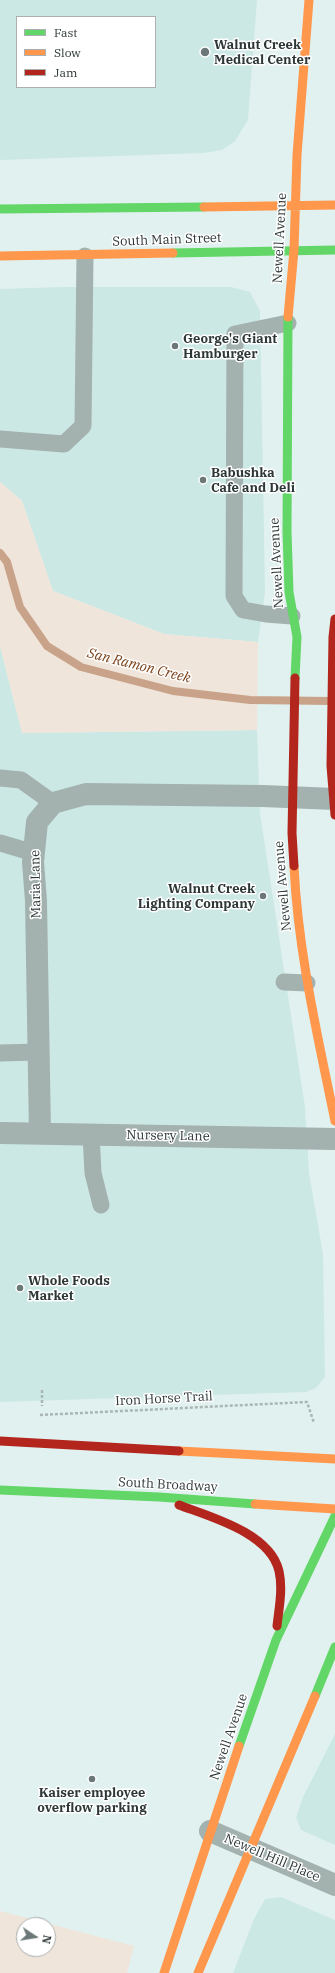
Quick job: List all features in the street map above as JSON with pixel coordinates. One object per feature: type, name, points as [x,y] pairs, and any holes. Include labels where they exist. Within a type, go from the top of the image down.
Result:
[{"type":"street","name":"Newell Avenue","points":[[308,0],[297,154],[294,250],[288,323],[287,532],[289,592],[292,616],[297,637],[293,744],[292,833],[296,909],[307,983],[335,1121]]},
{"type":"street","points":[[0,209],[296,204],[335,205]]},
{"type":"street","name":"South Main Street","points":[[0,256],[85,256],[335,250]]},
{"type":"street","points":[[53,803],[86,794],[292,797],[335,804],[331,750],[333,638],[335,619]]},
{"type":"street","name":"Maria Lane","points":[[40,1133],[34,853],[37,822],[53,803]]},
{"type":"street","name":"Nursery Lane","points":[[0,1133],[335,1139]]},
{"type":"street","points":[[0,1441],[335,1459]]},
{"type":"street","name":"South Broadway","points":[[0,1490],[160,1497],[335,1509]]},
{"type":"street","points":[[160,1497],[246,1533],[262,1544],[275,1561],[280,1581],[276,1640]]},
{"type":"street","name":"Newell Avenue","points":[[164,1973],[210,1831],[276,1640],[335,1516]]},
{"type":"street","points":[[198,1973],[335,1647]]},
{"type":"street","name":"Newell Hill Place","points":[[210,1831],[335,1885]]},
{"type":"lane","points":[[0,439],[64,444],[83,426],[85,256]]},
{"type":"lane","points":[[288,323],[235,334],[234,596],[243,610],[292,616]]},
{"type":"lane","points":[[0,778],[21,780],[53,803]]},
{"type":"lane","points":[[0,843],[34,853]]},
{"type":"lane","points":[[284,982],[307,983]]},
{"type":"lane","points":[[0,1053],[39,1052]]},
{"type":"lane","points":[[90,1134],[93,1173],[101,1205]]},
{"type":"path","points":[[42,1390],[42,1406]]},
{"type":"path","name":"Iron Horse Trail","points":[[34,1416],[307,1402],[314,1423]]},
{"type":"shaded area","name":"Walnut Creek Medical Center","points":[[0,0],[257,0],[248,120],[235,141],[222,150],[204,153],[0,160]]},
{"type":"shaded area","points":[[62,287],[231,287],[250,292],[260,311],[265,592],[258,642],[164,634],[53,591],[22,501],[0,482],[0,289]]},
{"type":"shaded area","points":[[0,482],[22,501],[53,591],[164,634],[258,642],[257,730],[22,733],[0,646]]},
{"type":"shaded area","points":[[0,646],[22,733],[257,730],[260,813],[305,1107],[309,1173],[323,1254],[325,1377],[316,1388],[306,1392],[0,1402]]},
{"type":"shaded area","points":[[335,1734],[335,1845],[301,1830],[296,1817],[303,1797]]},
{"type":"shaded area","points":[[281,1897],[335,1920],[335,1973],[233,1973],[254,1919],[265,1899]]},
{"type":"shaded area","points":[[0,1911],[23,1917],[16,1917],[16,1957],[56,1957],[56,1926],[134,1946],[127,1973],[0,1973]]},
{"type":"waterway","name":"San Ramon Creek","points":[[0,553],[7,562],[20,607],[47,646],[81,667],[173,691],[250,700],[331,701]]},
{"type":"traffic: fast","points":[[0,209],[204,207]]},
{"type":"traffic: fast","points":[[173,253],[335,250]]},
{"type":"traffic: fast","points":[[288,317],[287,532],[289,592],[297,637],[295,678]]},
{"type":"traffic: fast","points":[[0,1490],[159,1497],[255,1504]]},
{"type":"traffic: fast","points":[[239,1746],[276,1640],[335,1516]]},
{"type":"traffic: fast","points":[[315,1696],[335,1647]]},
{"type":"traffic: slow","points":[[288,317],[294,250],[297,155],[309,0]]},
{"type":"traffic: slow","points":[[204,207],[335,205]]},
{"type":"traffic: slow","points":[[0,256],[173,253]]},
{"type":"traffic: slow","points":[[294,866],[296,898],[304,963],[335,1121]]},
{"type":"traffic: slow","points":[[179,1451],[335,1459]]},
{"type":"traffic: slow","points":[[255,1504],[335,1509]]},
{"type":"traffic: slow","points":[[198,1973],[315,1696]]},
{"type":"traffic: slow","points":[[164,1973],[239,1746]]},
{"type":"traffic: jam","points":[[335,619],[333,637],[331,766],[335,815]]},
{"type":"traffic: jam","points":[[294,866],[292,833],[295,678]]},
{"type":"traffic: jam","points":[[0,1441],[179,1451]]},
{"type":"traffic: jam","points":[[179,1505],[238,1528],[264,1546],[273,1558],[279,1571],[281,1585],[277,1626]]},
{"type":"place","name":"Walnut Creek Medical Center","points":[[205,52]]},
{"type":"place","name":"George's Giant Hamburger","points":[[175,346]]},
{"type":"place","name":"Babushka Cafe and Deli","points":[[203,480]]},
{"type":"place","name":"Walnut Creek Lighting Company","points":[[263,896]]},
{"type":"place","name":"Whole Foods Market","points":[[20,1288]]},
{"type":"place","name":"Kaiser employee overflow parking","points":[[92,1779]]}]
